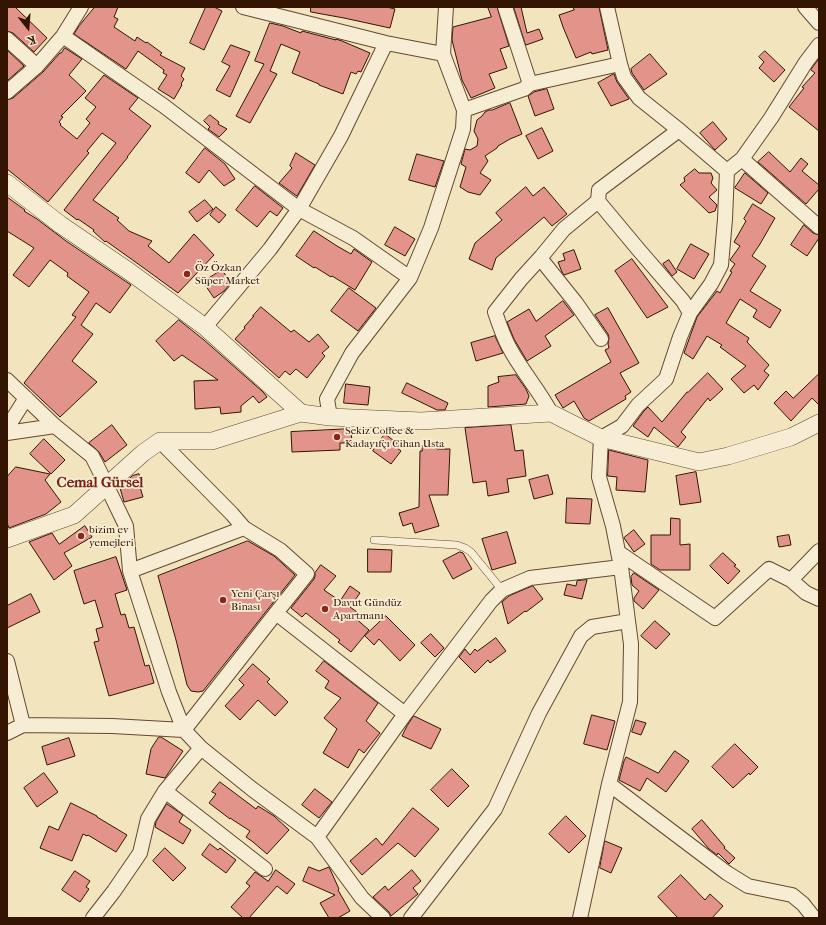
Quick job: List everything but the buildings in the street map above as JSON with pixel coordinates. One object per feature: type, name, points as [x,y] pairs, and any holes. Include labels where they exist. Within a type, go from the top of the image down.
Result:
[{"type":"street","points":[[7,92],[37,66],[63,36],[81,7]]},
{"type":"street","points":[[243,7],[386,43],[442,54]]},
{"type":"street","points":[[330,417],[327,399],[352,353],[410,278],[431,228],[463,129],[464,110],[442,54],[446,7]]},
{"type":"street","points":[[505,7],[530,84]]},
{"type":"street","points":[[607,7],[624,77],[639,98],[727,171]]},
{"type":"street","points":[[805,7],[819,23]]},
{"type":"street","points":[[63,36],[164,106],[299,209],[353,238],[410,278]]},
{"type":"street","points":[[7,40],[37,66]]},
{"type":"street","points":[[205,327],[270,249],[299,209],[341,136],[386,43]]},
{"type":"street","points":[[601,438],[622,426],[638,405],[666,379],[690,313],[711,284],[721,265],[727,171],[742,158],[772,118],[806,62],[819,45]]},
{"type":"street","points":[[464,110],[524,89],[530,84],[620,64]]},
{"type":"street","points":[[679,130],[599,190],[598,201],[683,300],[690,313]]},
{"type":"street","points":[[742,158],[819,227]]},
{"type":"street","points":[[7,183],[61,225],[130,272],[205,327],[301,413]]},
{"type":"street","points":[[551,413],[509,348],[495,312],[520,279],[540,258],[564,228],[598,201]]},
{"type":"street","points":[[540,258],[576,302],[601,339]]},
{"type":"street","points":[[7,380],[55,426],[92,456],[126,526],[130,571],[169,692],[184,730],[201,748],[252,789],[317,837],[362,898],[383,918]]},
{"type":"street","points":[[7,428],[26,398]]},
{"type":"street","points":[[7,539],[74,514],[143,453],[160,441],[212,441],[301,413],[330,417],[422,421],[551,413],[601,438],[699,462],[728,456],[791,437],[819,423]]},
{"type":"street","points":[[7,432],[55,426]]},
{"type":"street","points":[[580,918],[609,784],[630,702],[631,644],[621,567],[613,526],[599,477],[601,438]]},
{"type":"street","points":[[160,441],[244,528],[280,550],[307,574],[184,730]]},
{"type":"street","points":[[130,571],[244,528]]},
{"type":"street","points":[[791,580],[819,551]]},
{"type":"street","points":[[618,552],[715,618],[769,569],[791,580],[806,593],[819,599]]},
{"type":"street","points":[[317,837],[404,714],[491,601],[502,590],[530,578],[621,567]]},
{"type":"street","points":[[276,613],[404,714]]},
{"type":"street","points":[[411,918],[494,809],[539,713],[581,636],[592,626],[628,621]]},
{"type":"street","points":[[7,661],[23,725]]},
{"type":"street","points":[[7,733],[23,725],[112,726],[184,730]]},
{"type":"street","points":[[93,918],[140,853],[148,819],[165,791],[201,748]]},
{"type":"street","points":[[609,784],[727,873],[748,886],[792,895],[803,904],[814,918]]},
{"type":"street","points":[[165,791],[265,869]]},
{"type":"lane","points":[[374,540],[457,545],[465,548],[471,552],[502,590]]},
{"type":"place","name":"Öz Özkan Süper Market","points":[[187,274]]},
{"type":"place","name":"Sekiz Coffee & Kadayıfçı Cihan Usta","points":[[337,437]]},
{"type":"place","name":"bizim ev yemejleri","points":[[81,536]]},
{"type":"place","name":"Yeni Çarşı Binası","points":[[223,600]]},
{"type":"place","name":"Davut Gündüz Apartmanı","points":[[325,609]]},
{"type":"district","name":"Cemal Gürsel","points":[[100,483]]}]
